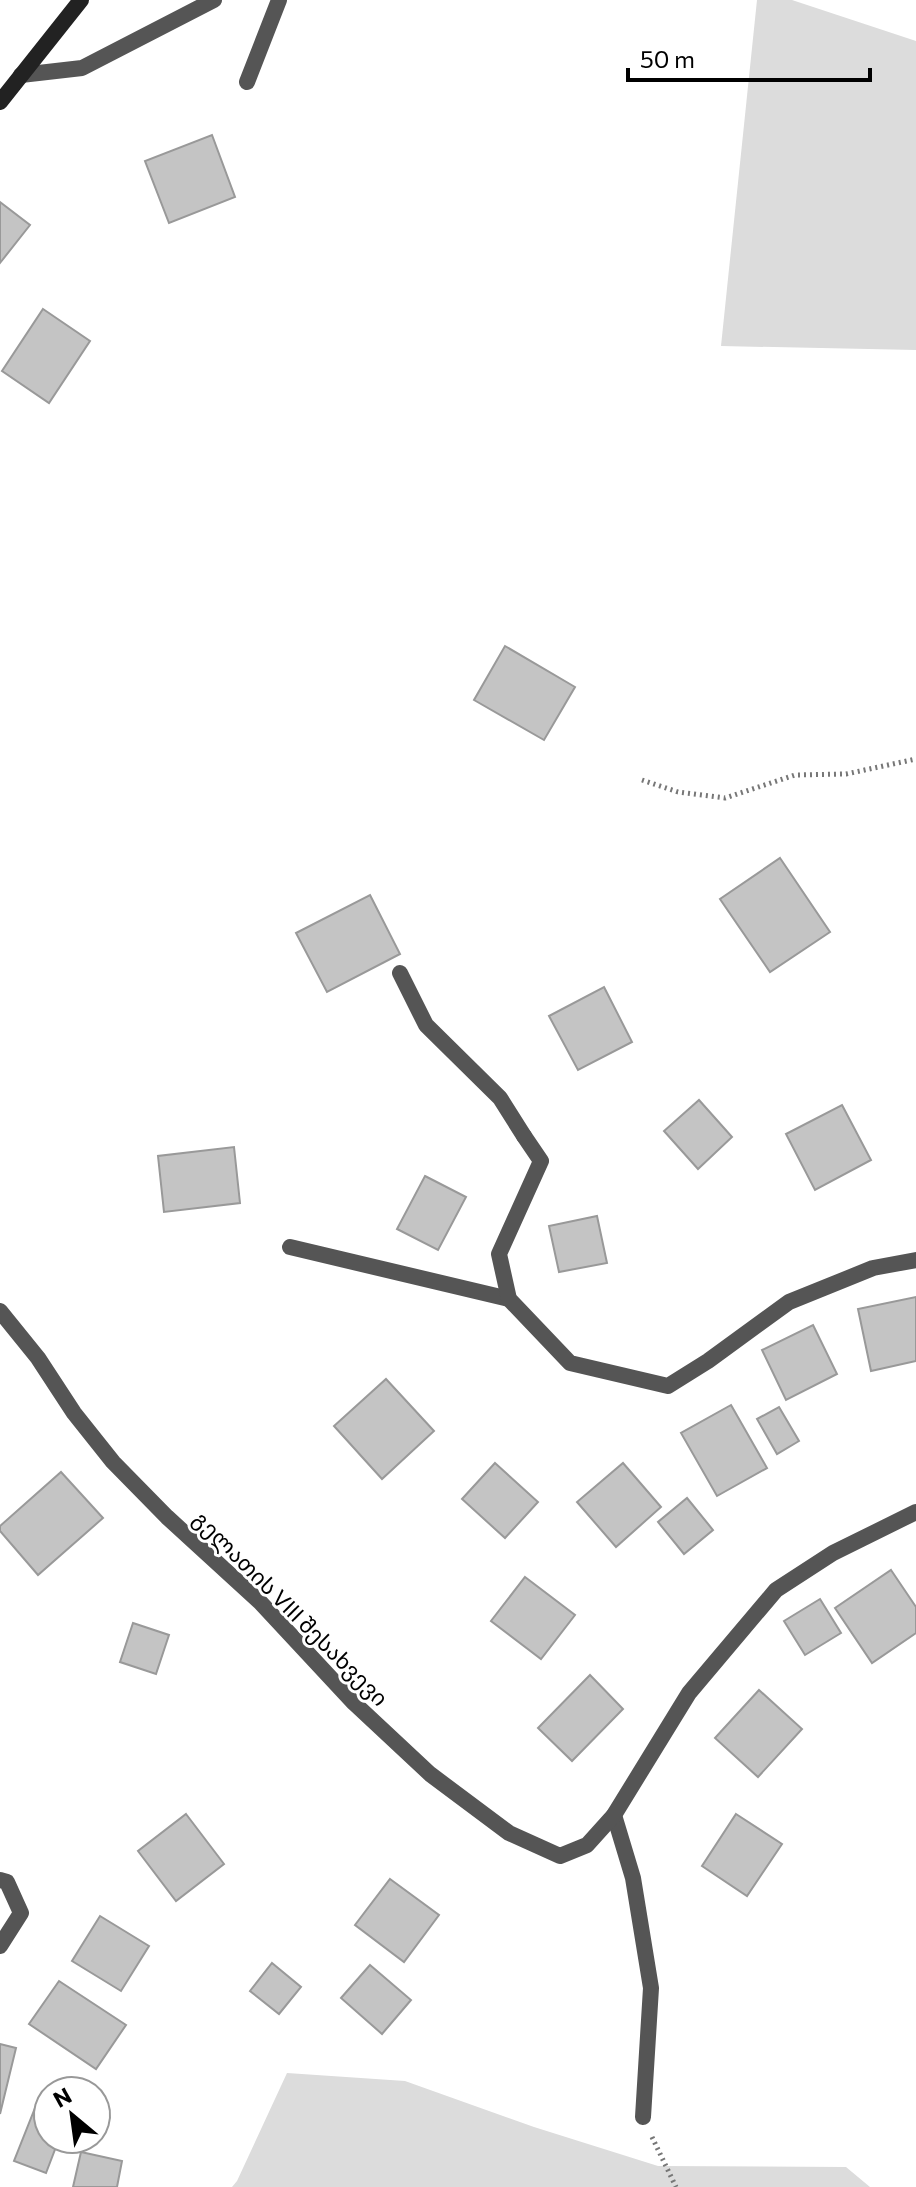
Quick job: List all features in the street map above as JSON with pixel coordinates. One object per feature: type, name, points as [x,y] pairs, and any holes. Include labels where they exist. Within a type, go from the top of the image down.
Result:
[{"type":"main road","points":[[0,102],[81,0]]},
{"type":"street","points":[[21,75],[82,68],[214,0]]},
{"type":"street","points":[[247,82],[279,0]]},
{"type":"street","points":[[400,973],[426,1025],[500,1098],[541,1161],[499,1254],[509,1299],[570,1363],[668,1386],[789,1302],[873,1268],[916,1260]]},
{"type":"street","points":[[290,1247],[509,1299]]},
{"type":"street","name":"გელათის VIII შესახვევი","points":[[0,1311],[113,1462],[167,1517],[260,1602],[354,1703],[430,1774],[509,1833],[560,1856],[587,1845],[614,1815]]},
{"type":"street","points":[[643,2117],[651,1988],[633,1878],[614,1815],[689,1693],[776,1590],[833,1553],[916,1512]]},
{"type":"street","points":[[0,1880],[7,1882],[21,1913],[0,1946]]},
{"type":"path","points":[[642,780],[678,792],[725,798],[795,775],[846,774],[916,759]]},
{"type":"path","points":[[643,2117],[676,2187]]},
{"type":"shaded area","points":[[757,0],[792,0],[916,41],[916,350],[721,346]]},
{"type":"shaded area","points":[[287,2073],[405,2081],[534,2127],[658,2166],[846,2167],[870,2187],[232,2187]]},
{"type":"building","points":[[212,135],[235,197],[169,223],[145,161]]},
{"type":"building","points":[[0,202],[30,225],[0,263]]},
{"type":"building","points":[[43,309],[90,341],[49,403],[2,371]]},
{"type":"building","points":[[505,646],[575,687],[544,740],[474,700]]},
{"type":"building","points":[[780,858],[830,932],[770,972],[720,899]]},
{"type":"building","points":[[370,895],[400,954],[327,992],[296,933]]},
{"type":"building","points":[[604,987],[632,1042],[578,1070],[549,1016]]},
{"type":"building","points":[[699,1100],[732,1137],[698,1169],[664,1131]]},
{"type":"building","points":[[842,1105],[871,1160],[815,1190],[786,1134]]},
{"type":"building","points":[[234,1147],[240,1203],[164,1212],[158,1156]]},
{"type":"building","points":[[425,1176],[466,1197],[438,1250],[397,1229]]},
{"type":"building","points":[[597,1216],[607,1263],[559,1272],[549,1226]]},
{"type":"building","points":[[916,1297],[916,1361],[871,1371],[858,1309]]},
{"type":"building","points":[[813,1325],[837,1374],[786,1400],[762,1350]]},
{"type":"building","points":[[386,1379],[434,1431],[382,1479],[334,1426]]},
{"type":"building","points":[[731,1405],[767,1468],[717,1496],[681,1433]]},
{"type":"building","points":[[779,1407],[799,1441],[777,1454],[757,1419]]},
{"type":"building","points":[[495,1463],[538,1502],[505,1538],[462,1499]]},
{"type":"building","points":[[623,1463],[661,1507],[616,1547],[577,1502]]},
{"type":"building","points":[[61,1472],[103,1518],[38,1575],[0,1531],[0,1526]]},
{"type":"building","points":[[687,1498],[713,1530],[684,1554],[658,1522]]},
{"type":"building","points":[[891,1570],[916,1607],[916,1633],[872,1663],[835,1608]]},
{"type":"building","points":[[525,1577],[575,1615],[541,1659],[491,1621]]},
{"type":"building","points":[[820,1599],[841,1633],[805,1655],[784,1621]]},
{"type":"building","points":[[133,1623],[169,1635],[156,1674],[120,1662]]},
{"type":"building","points":[[590,1675],[623,1709],[572,1761],[538,1728]]},
{"type":"building","points":[[759,1690],[802,1729],[758,1777],[715,1738]]},
{"type":"building","points":[[186,1814],[224,1864],[176,1901],[138,1851]]},
{"type":"building","points":[[736,1814],[782,1844],[747,1896],[702,1866]]},
{"type":"building","points":[[390,1879],[439,1915],[404,1962],[355,1925]]},
{"type":"building","points":[[100,1916],[149,1946],[121,1991],[72,1961]]},
{"type":"building","points":[[272,1963],[301,1987],[279,2014],[250,1991]]},
{"type":"building","points":[[370,1965],[411,2000],[382,2034],[341,1998]]},
{"type":"building","points":[[59,1981],[126,2025],[96,2069],[29,2024]]},
{"type":"building","points":[[0,2044],[16,2048],[0,2114]]},
{"type":"building","points":[[32,2116],[32,2155],[53,2155],[46,2173],[14,2161]]},
{"type":"building","points":[[80,2155],[122,2161],[117,2187],[73,2187]]}]
